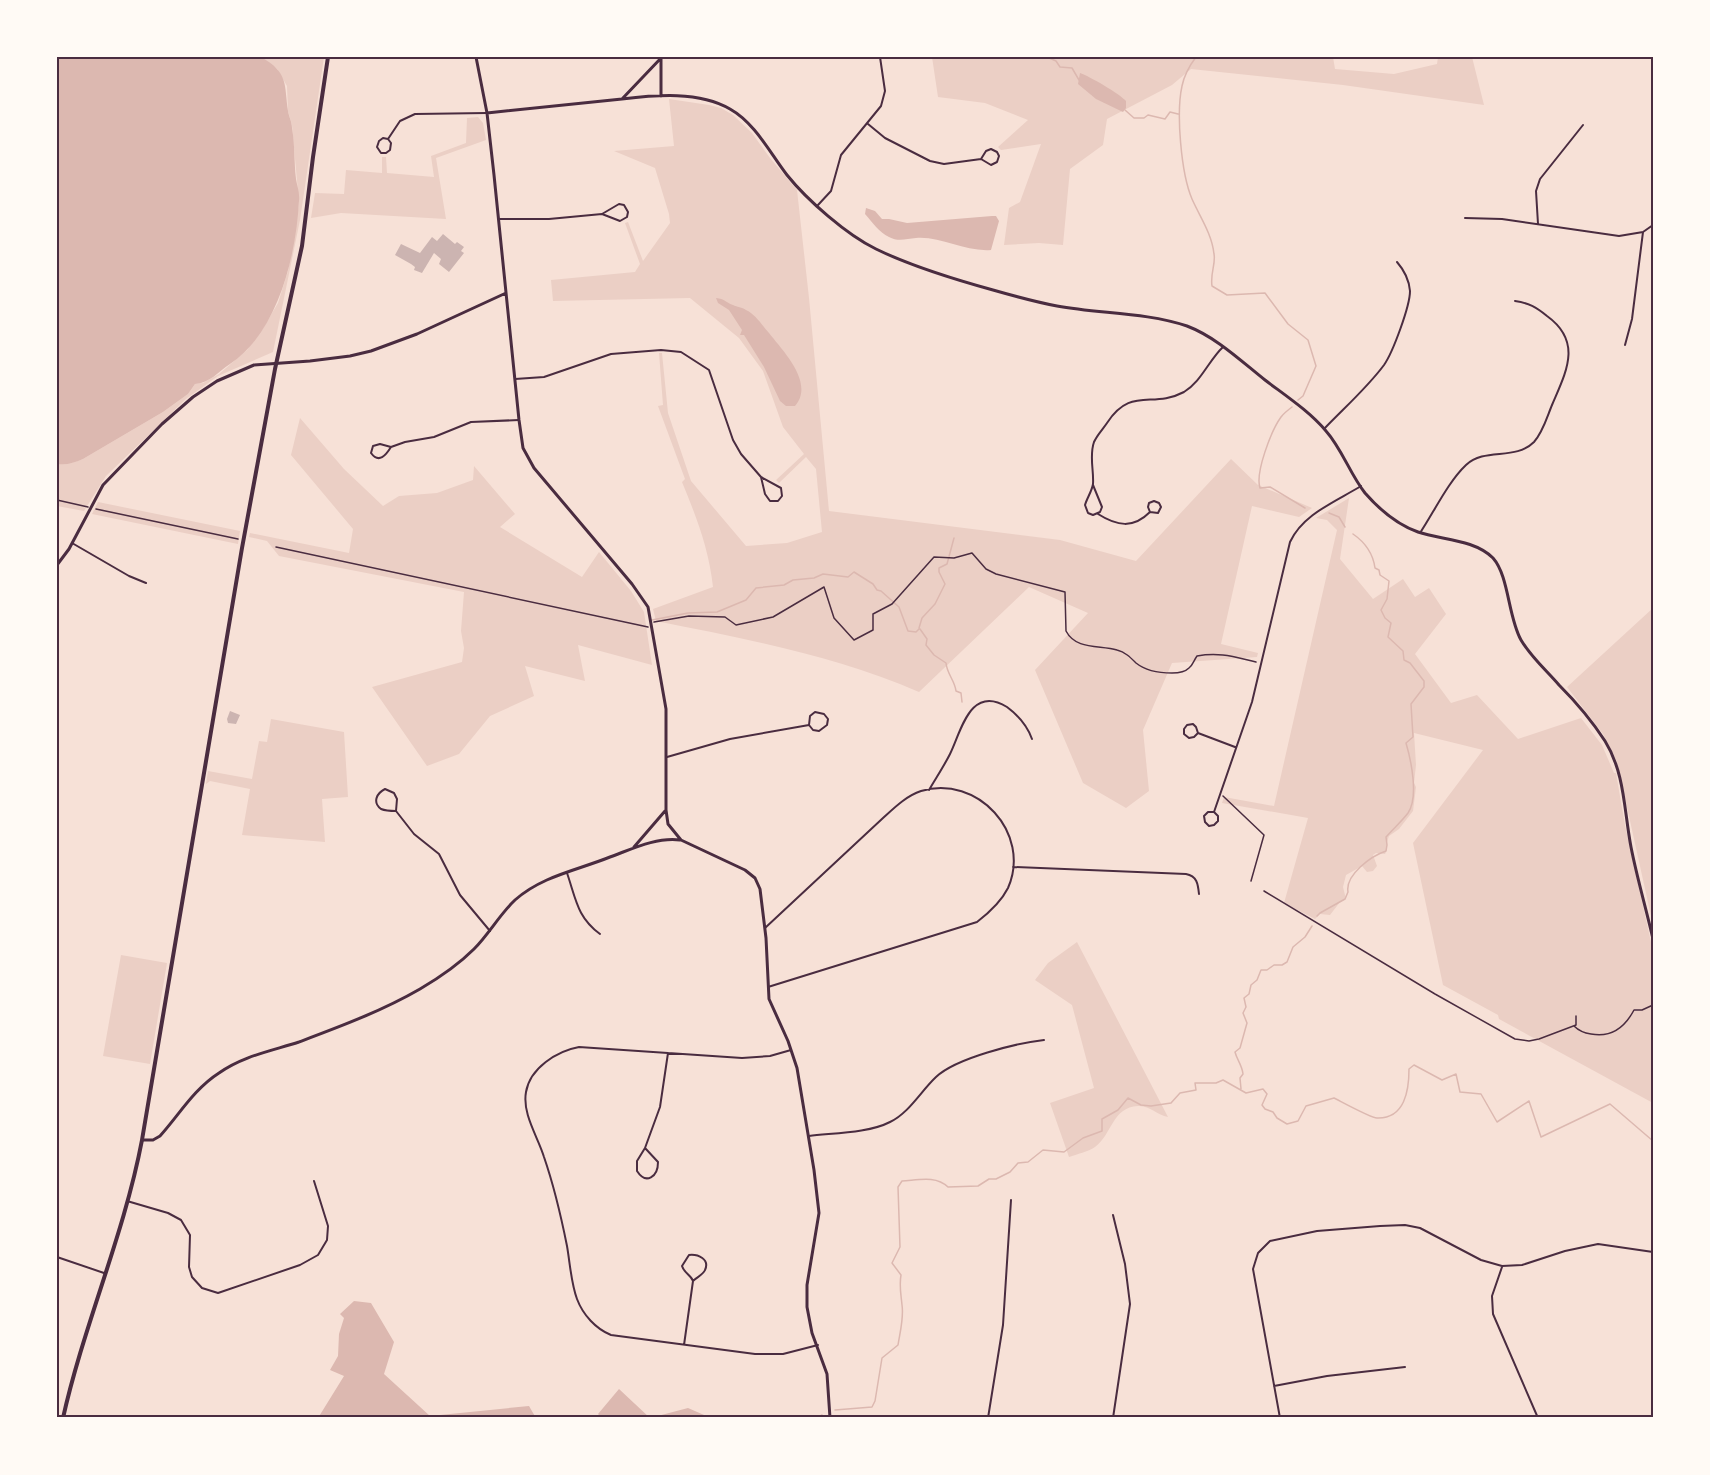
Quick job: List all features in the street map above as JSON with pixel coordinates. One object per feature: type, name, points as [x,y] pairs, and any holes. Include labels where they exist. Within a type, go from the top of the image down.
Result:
[{"type":"main road","points":[[63,1418],[77,1361],[127,1201],[142,1140],[207,747],[276,363],[303,237],[328,57]]},
{"type":"street","points":[[476,57],[487,113],[523,448],[534,468],[632,584],[648,607],[666,709],[666,810],[668,824],[681,840]]},
{"type":"street","points":[[818,206],[832,188],[840,157],[877,113],[884,99],[885,86],[880,57]]},
{"type":"street","points":[[622,99],[662,58]]},
{"type":"street","points":[[661,96],[662,58]]},
{"type":"street","points":[[387,139],[400,120],[415,114],[487,113],[661,96],[716,103],[747,121],[790,179],[843,229],[875,249],[933,272],[1055,306],[1154,318],[1188,327],[1223,347],[1324,429],[1361,486],[1378,507],[1420,533],[1470,545],[1484,551],[1494,560],[1501,573],[1510,613],[1521,640],[1532,656],[1592,723],[1612,753],[1620,778],[1630,841],[1653,939]]},
{"type":"street","points":[[868,124],[885,138],[932,162],[944,164],[981,159],[989,149],[996,151],[999,156],[993,165],[988,165],[981,159]]},
{"type":"street","points":[[1538,224],[1537,184],[1583,125]]},
{"type":"street","points":[[383,138],[387,139],[391,143],[390,150],[381,153],[377,142],[383,138]]},
{"type":"street","points":[[499,219],[549,219],[602,214],[620,220],[627,217],[628,212],[624,205],[619,204],[602,214]]},
{"type":"street","points":[[1466,218],[1502,219],[1619,236],[1643,232],[1653,225]]},
{"type":"street","points":[[1625,345],[1632,319],[1643,232]]},
{"type":"street","points":[[1324,429],[1375,376],[1391,353],[1410,291],[1406,273],[1397,262]]},
{"type":"street","points":[[57,565],[72,543],[103,484],[162,424],[193,397],[218,381],[254,365],[350,356],[371,351],[417,334],[507,293]]},
{"type":"street","points":[[1420,533],[1458,474],[1471,461],[1487,456],[1517,452],[1527,448],[1535,440],[1564,377],[1568,349],[1563,329],[1531,304],[1515,301]]},
{"type":"street","points":[[1150,512],[1138,521],[1123,525],[1098,514],[1090,514],[1085,508],[1093,485],[1093,446],[1113,413],[1121,405],[1131,400],[1166,398],[1184,392],[1223,347]]},
{"type":"street","points":[[515,379],[544,377],[611,354],[661,350],[681,352],[709,370],[733,440],[741,454],[761,477],[781,488],[782,496],[778,501],[773,502],[766,498],[761,477]]},
{"type":"street","points":[[391,447],[380,459],[371,453],[373,446],[380,444],[391,447],[434,437],[471,422],[519,420]]},
{"type":"street","points":[[1093,485],[1102,504],[1102,509],[1098,514]]},
{"type":"street","points":[[1214,812],[1252,702],[1290,542],[1298,528],[1308,518],[1361,486]]},
{"type":"street","points":[[1159,502],[1161,506],[1159,512],[1154,514],[1150,512],[1149,503],[1159,502]]},
{"type":"street","points":[[72,543],[129,576],[146,583]]},
{"type":"street","points":[[929,790],[950,754],[963,720],[981,703],[998,703],[1006,707],[1028,726],[1032,739]]},
{"type":"street","points":[[821,712],[826,716],[828,722],[822,730],[813,730],[809,725],[808,718],[812,713],[821,712]]},
{"type":"street","points":[[1192,724],[1198,733],[1195,737],[1189,738],[1185,735],[1184,729],[1186,725],[1192,724]]},
{"type":"street","points":[[667,757],[730,739],[809,725]]},
{"type":"street","points":[[1198,733],[1236,747]]},
{"type":"street","points":[[396,811],[397,799],[394,793],[386,789],[379,792],[376,799],[380,808],[396,811],[414,834],[439,854],[460,895],[489,931]]},
{"type":"street","points":[[765,928],[898,804],[920,791],[951,789],[971,794],[994,811],[1007,829],[1014,855],[1014,867],[1008,888],[1000,902],[977,922],[768,987]]},
{"type":"street","points":[[633,848],[666,810]]},
{"type":"street","points":[[1208,812],[1214,812],[1218,816],[1218,821],[1209,826],[1204,822],[1204,816],[1208,812]]},
{"type":"street","points":[[142,1140],[153,1140],[160,1136],[196,1092],[230,1066],[254,1055],[319,1034],[428,985],[470,952],[516,899],[546,880],[633,848],[660,840],[681,840],[738,867],[754,878],[758,884],[765,928],[768,987],[772,1007],[797,1068],[809,1136],[819,1213],[807,1285],[807,1307],[812,1333],[827,1374],[830,1418]]},
{"type":"street","points":[[1014,867],[1186,874],[1198,883],[1199,894]]},
{"type":"street","points":[[567,872],[581,915],[587,924],[600,934]]},
{"type":"street","points":[[809,1136],[873,1128],[891,1122],[903,1113],[934,1078],[947,1069],[1008,1047],[1044,1040]]},
{"type":"street","points":[[791,1050],[760,1058],[579,1047],[566,1049],[537,1071],[530,1080],[526,1102],[551,1178],[578,1300],[589,1320],[604,1332],[684,1345],[768,1354],[795,1352],[818,1345]]},
{"type":"street","points":[[645,1148],[658,1162],[658,1171],[647,1178],[642,1177],[637,1171],[637,1161],[645,1148],[660,1107],[668,1053]]},
{"type":"street","points":[[127,1201],[168,1213],[180,1220],[190,1235],[189,1267],[192,1277],[203,1289],[221,1292],[300,1265],[318,1255],[327,1240],[328,1226],[314,1180]]},
{"type":"street","points":[[988,1418],[1003,1324],[1011,1200]]},
{"type":"street","points":[[1113,1215],[1125,1264],[1130,1304],[1113,1418]]},
{"type":"street","points":[[1280,1418],[1253,1269],[1258,1253],[1270,1241],[1339,1228],[1405,1225],[1420,1228],[1481,1260],[1502,1266],[1522,1265],[1571,1249],[1598,1244],[1653,1252]]},
{"type":"street","points":[[684,1345],[693,1281],[682,1266],[689,1255],[694,1254],[703,1258],[706,1264],[702,1275],[693,1281]]},
{"type":"street","points":[[57,1257],[104,1273]]},
{"type":"street","points":[[1502,1266],[1494,1289],[1493,1314],[1538,1418]]},
{"type":"street","points":[[1274,1386],[1328,1376],[1405,1367]]},
{"type":"path","points":[[57,500],[88,507]]},
{"type":"path","points":[[96,508],[244,540]]},
{"type":"path","points":[[276,547],[648,627]]},
{"type":"path","points":[[656,621],[689,616],[725,617],[736,625],[773,617],[824,587],[834,618],[854,640],[873,630],[873,614],[892,604],[934,557],[954,558],[972,553],[986,569],[996,574],[1065,592],[1066,631],[1069,637],[1088,647],[1118,650],[1131,656],[1147,670],[1176,673],[1191,667],[1194,659],[1201,655],[1223,654],[1256,662]]},
{"type":"path","points":[[1224,796],[1264,835],[1251,881]]},
{"type":"path","points":[[1264,891],[1435,994],[1515,1039],[1529,1041],[1556,1034],[1574,1026],[1577,1023],[1576,1016]]},
{"type":"path","points":[[1574,1026],[1586,1034],[1596,1036],[1609,1034],[1617,1031],[1634,1010],[1645,1009],[1653,1005]]},
{"type":"shaded area","points":[[57,57],[261,57],[276,68],[284,80],[292,126],[299,192],[294,245],[289,268],[272,313],[261,333],[247,350],[210,379],[195,384],[188,394],[163,412],[83,459],[64,464],[57,464]]},
{"type":"shaded area","points":[[261,57],[324,57],[300,220],[273,352],[218,376],[186,399],[106,476],[84,511],[57,506],[57,464],[83,459],[163,412],[188,394],[195,384],[203,383],[219,374],[247,350],[278,303],[288,271],[299,203],[287,86],[277,69]]},
{"type":"shaded area","points":[[932,57],[1333,57],[1335,69],[1394,74],[1437,64],[1438,57],[1472,57],[1484,105],[1343,85],[1191,69],[1172,85],[1107,119],[1103,145],[1070,169],[1063,245],[1039,243],[1004,245],[1009,208],[1020,202],[1041,144],[1001,150],[998,147],[1028,120],[985,103],[938,97]]},
{"type":"shaded area","points":[[1080,73],[1123,98],[1126,101],[1126,108],[1123,112],[1096,99],[1078,84]]},
{"type":"shaded area","points":[[669,99],[721,108],[733,115],[752,133],[797,190],[829,511],[1060,540],[1136,561],[1231,459],[1258,485],[1312,508],[1299,517],[1252,506],[1221,644],[1258,653],[1257,657],[1172,663],[1143,730],[1149,791],[1126,808],[1083,783],[1035,670],[1088,613],[1029,587],[919,692],[855,668],[789,649],[656,621],[653,609],[713,587],[705,546],[682,482],[685,479],[658,406],[663,405],[659,353],[662,353],[668,413],[691,481],[746,546],[787,543],[822,532],[816,469],[806,457],[779,483],[776,480],[804,454],[783,427],[763,371],[739,338],[690,298],[553,301],[551,280],[635,272],[640,264],[625,223],[628,222],[643,261],[670,223],[655,168],[614,151],[674,146]]},
{"type":"shaded area","points":[[478,117],[483,123],[486,140],[436,158],[446,219],[341,213],[311,218],[315,193],[344,194],[346,170],[382,173],[382,157],[386,157],[387,173],[434,177],[431,156],[466,143],[467,118]]},
{"type":"shaded area","points":[[866,208],[875,211],[882,219],[907,223],[992,216],[996,216],[999,221],[991,250],[981,250],[935,239],[892,239],[865,214]]},
{"type":"shaded area","points":[[716,298],[743,308],[752,314],[789,358],[801,387],[800,397],[795,406],[786,406],[780,401],[764,367],[744,335],[740,335],[742,330],[729,310],[718,303]]},
{"type":"shaded area","points":[[300,418],[344,469],[383,506],[399,496],[437,493],[473,480],[474,466],[515,514],[500,527],[582,577],[599,552],[631,591],[644,612],[652,665],[578,645],[585,681],[525,666],[534,696],[490,716],[459,754],[427,766],[372,687],[462,662],[464,648],[461,631],[464,592],[279,556],[267,541],[249,537],[250,533],[349,553],[353,529],[291,455]]},
{"type":"shaded area","points":[[1349,498],[1340,559],[1373,599],[1403,579],[1415,597],[1429,588],[1446,614],[1415,654],[1451,703],[1477,695],[1518,739],[1581,718],[1602,745],[1616,773],[1653,951],[1653,1103],[1499,1019],[1498,1015],[1443,985],[1413,843],[1483,750],[1414,733],[1416,765],[1414,783],[1416,787],[1413,811],[1399,829],[1389,836],[1385,854],[1373,855],[1377,866],[1373,871],[1367,872],[1362,866],[1346,875],[1343,887],[1346,899],[1340,902],[1330,915],[1320,914],[1315,919],[1284,903],[1308,818],[1222,803],[1224,797],[1274,806],[1337,530],[1327,520],[1316,518]]},
{"type":"shaded area","points":[[98,502],[240,531],[238,544],[92,514]]},
{"type":"shaded area","points":[[1653,608],[1653,925],[1617,762],[1603,734],[1567,687]]},
{"type":"shaded area","points":[[271,719],[344,732],[348,797],[322,799],[325,842],[242,835],[250,789],[210,781],[206,784],[208,771],[252,779],[259,741],[267,742]]},
{"type":"shaded area","points":[[1077,942],[1168,1117],[1146,1107],[1129,1108],[1117,1116],[1101,1142],[1095,1147],[1069,1157],[1050,1103],[1094,1088],[1072,1005],[1035,980],[1048,963]]},
{"type":"shaded area","points":[[121,955],[167,963],[150,1064],[103,1056]]},
{"type":"shaded area","points":[[354,1301],[371,1303],[394,1342],[384,1374],[430,1416],[529,1406],[536,1418],[318,1418],[344,1376],[330,1370],[338,1356],[339,1334],[344,1318],[340,1314]]},
{"type":"shaded area","points":[[619,1389],[650,1418],[602,1418],[598,1414]]},
{"type":"shaded area","points":[[688,1408],[711,1418],[650,1418]]},
{"type":"building","points":[[443,234],[455,244],[457,242],[464,247],[461,251],[464,253],[449,272],[439,264],[441,259],[434,253],[422,273],[414,270],[415,267],[395,255],[401,244],[420,253],[432,237],[437,241]]},
{"type":"building","points":[[230,711],[240,715],[236,724],[228,723]]},
{"type":"waterway","points":[[1047,57],[1056,61],[1060,67],[1072,68],[1079,80]]},
{"type":"waterway","points":[[1196,57],[1182,86],[1179,111],[1181,143],[1188,188],[1213,247],[1212,286],[1227,295],[1265,293],[1288,324],[1308,340],[1316,366],[1303,396],[1298,400]]},
{"type":"waterway","points":[[1125,110],[1134,118],[1144,118],[1148,115],[1165,119],[1170,112],[1178,114]]},
{"type":"waterway","points":[[1292,407],[1281,417],[1273,432],[1265,452],[1259,481],[1260,488],[1270,487],[1305,508]]},
{"type":"waterway","points":[[1329,513],[1339,517],[1345,527]]},
{"type":"waterway","points":[[1317,916],[1345,899],[1348,886],[1355,873],[1373,857],[1386,851],[1386,837],[1408,813],[1414,788],[1406,743],[1413,737],[1411,704],[1424,687],[1424,681],[1410,663],[1404,660],[1403,651],[1388,637],[1391,623],[1381,610],[1387,599],[1389,581],[1380,575],[1368,549],[1353,534]]},
{"type":"waterway","points":[[919,628],[922,618],[935,604],[945,584],[939,568],[947,564],[954,538]]},
{"type":"waterway","points":[[652,620],[688,613],[717,612],[746,600],[756,588],[784,585],[793,580],[814,578],[823,574],[848,577],[854,572],[873,584],[877,590],[899,607],[908,631],[916,632],[919,629]]},
{"type":"waterway","points":[[920,629],[927,639],[926,645],[934,655],[946,663],[956,691],[961,693],[962,702]]},
{"type":"waterway","points":[[1241,1089],[1240,1078],[1243,1074],[1235,1052],[1240,1048],[1247,1023],[1243,1013],[1246,1007],[1244,998],[1249,994],[1251,985],[1257,980],[1261,970],[1287,962],[1293,947],[1305,937],[1312,926]]},
{"type":"waterway","points":[[835,1410],[872,1407],[882,1358],[898,1345],[902,1315],[901,1275],[892,1263],[900,1247],[898,1187],[902,1181],[927,1179],[938,1181],[948,1187],[978,1186],[989,1179],[996,1179],[1010,1172],[1018,1163],[1028,1162],[1043,1150],[1064,1152],[1083,1138],[1102,1131],[1102,1119],[1118,1110],[1128,1098],[1141,1105],[1171,1103],[1180,1093],[1196,1090],[1195,1083],[1216,1083],[1223,1080],[1246,1093],[1263,1089],[1267,1094],[1262,1105],[1287,1124],[1298,1121],[1306,1106],[1334,1098],[1363,1113],[1377,1118],[1386,1117],[1394,1114],[1404,1102],[1409,1069],[1414,1065],[1442,1080],[1456,1074],[1460,1092],[1481,1094],[1497,1122],[1529,1101],[1541,1137],[1610,1104],[1653,1141]]},
{"type":"waterway","points":[[817,1418],[822,1415]]}]
